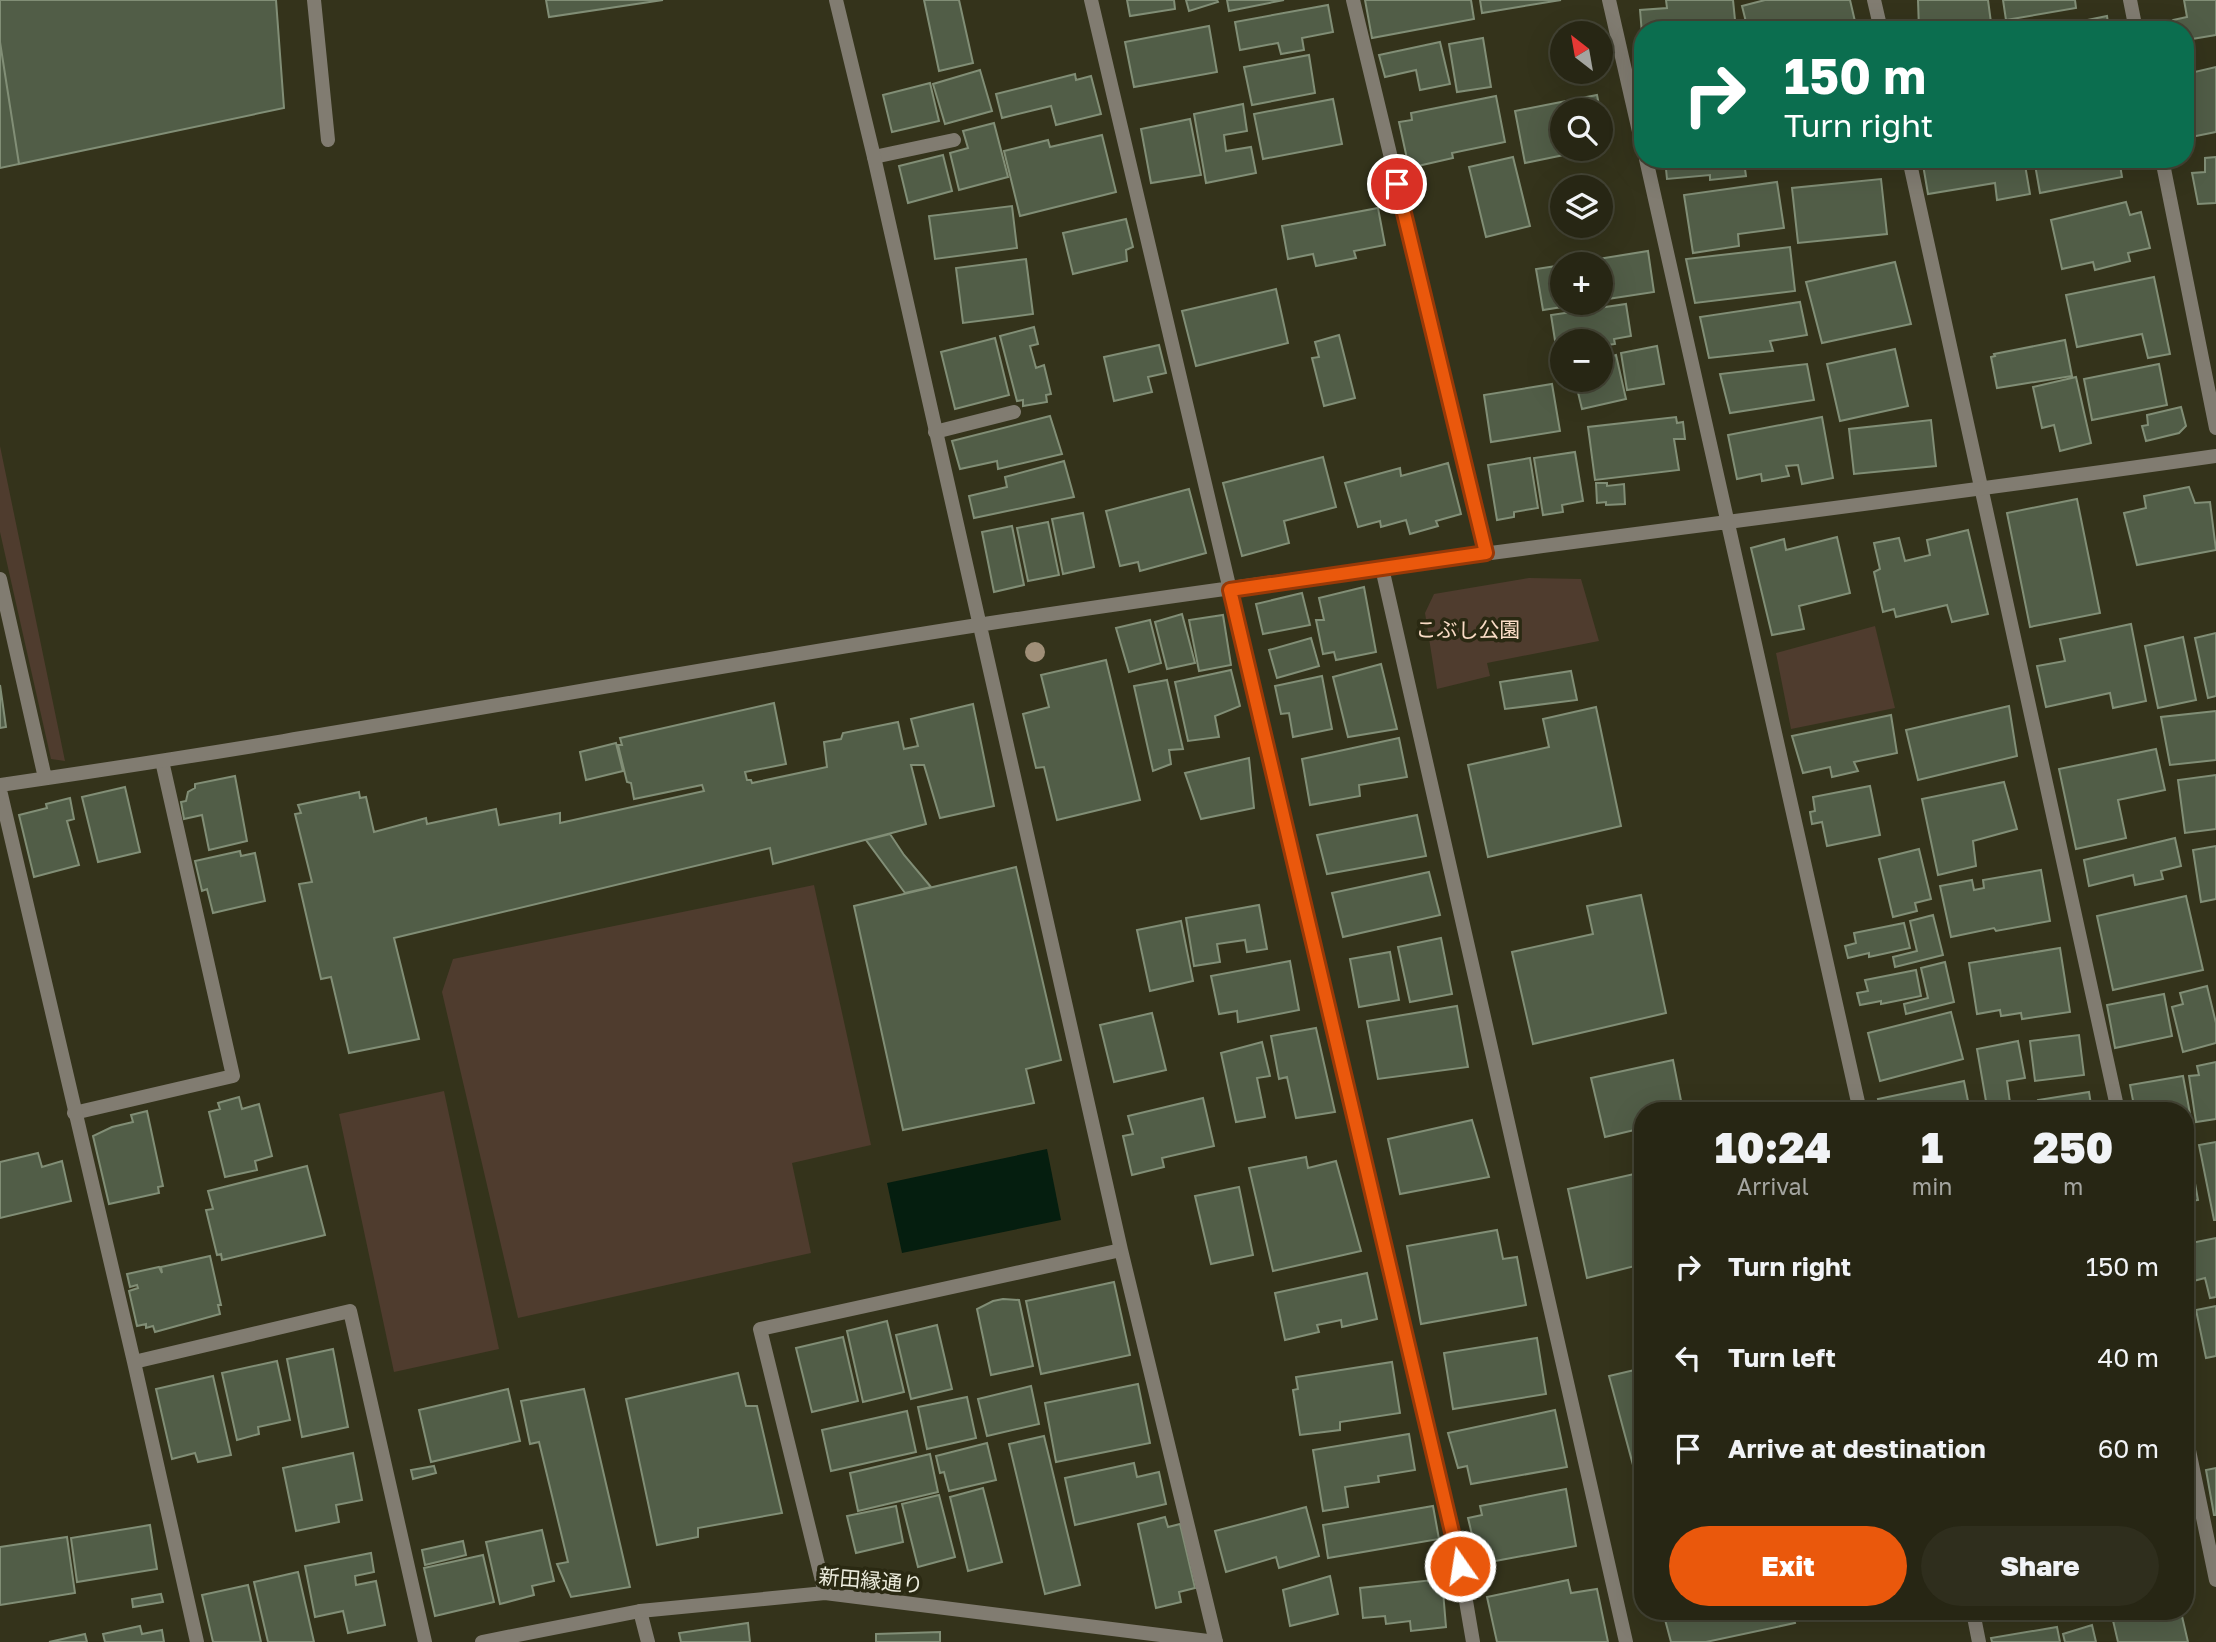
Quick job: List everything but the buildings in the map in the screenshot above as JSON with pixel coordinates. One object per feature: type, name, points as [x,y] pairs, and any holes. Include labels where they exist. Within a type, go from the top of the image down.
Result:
[{"type":"street","points":[[314,0],[328,140]]},
{"type":"street","points":[[836,0],[874,157],[1121,1250],[1216,1642]]},
{"type":"street","points":[[1091,0],[1460,1566],[1473,1642]]},
{"type":"street","points":[[1353,0],[1486,553]]},
{"type":"street","points":[[1609,0],[1634,110]]},
{"type":"street","points":[[1874,0],[1879,21]]},
{"type":"street","points":[[2130,0],[2134,21]]},
{"type":"street","points":[[874,157],[954,140]]},
{"type":"street","points":[[1648,168],[1858,1102]]},
{"type":"street","points":[[1911,168],[2116,1102]]},
{"type":"street","points":[[2164,168],[2216,428]]},
{"type":"street","points":[[935,432],[1014,412]]},
{"type":"street","points":[[197,1642],[0,787],[979,625],[1486,553],[1980,490],[2216,456]]},
{"type":"street","points":[[1382,568],[1626,1642]]},
{"type":"street","points":[[0,579],[45,778]]},
{"type":"street","points":[[74,1114],[233,1076],[162,761]]},
{"type":"street","points":[[825,1593],[760,1329],[1121,1250]]},
{"type":"street","points":[[134,1363],[350,1311],[425,1642]]},
{"type":"street","points":[[2194,1474],[2216,1580]]},
{"type":"street","name":"新田縁通り","points":[[482,1642],[640,1611],[825,1593],[1216,1642]]},
{"type":"street","points":[[640,1611],[648,1642]]},
{"type":"street","points":[[1975,1620],[1979,1642]]},
{"type":"green space","points":[[0,446],[65,761],[51,759],[0,532]]},
{"type":"green space","name":"こぶし公園","points":[[1529,578],[1581,579],[1599,641],[1487,663],[1490,676],[1437,689],[1425,613],[1434,594]]},
{"type":"green space","points":[[1875,626],[1895,708],[1791,729],[1776,653]]},
{"type":"green space","points":[[814,885],[871,1145],[792,1163],[811,1253],[518,1318],[442,992],[453,959]]},
{"type":"green space","points":[[444,1091],[499,1349],[394,1372],[339,1114]]},
{"type":"shaded area","points":[[1047,1149],[1061,1220],[902,1253],[887,1183]]},
{"type":"route","points":[[1397,184],[1486,553],[1230,590],[1460,1566]]}]
